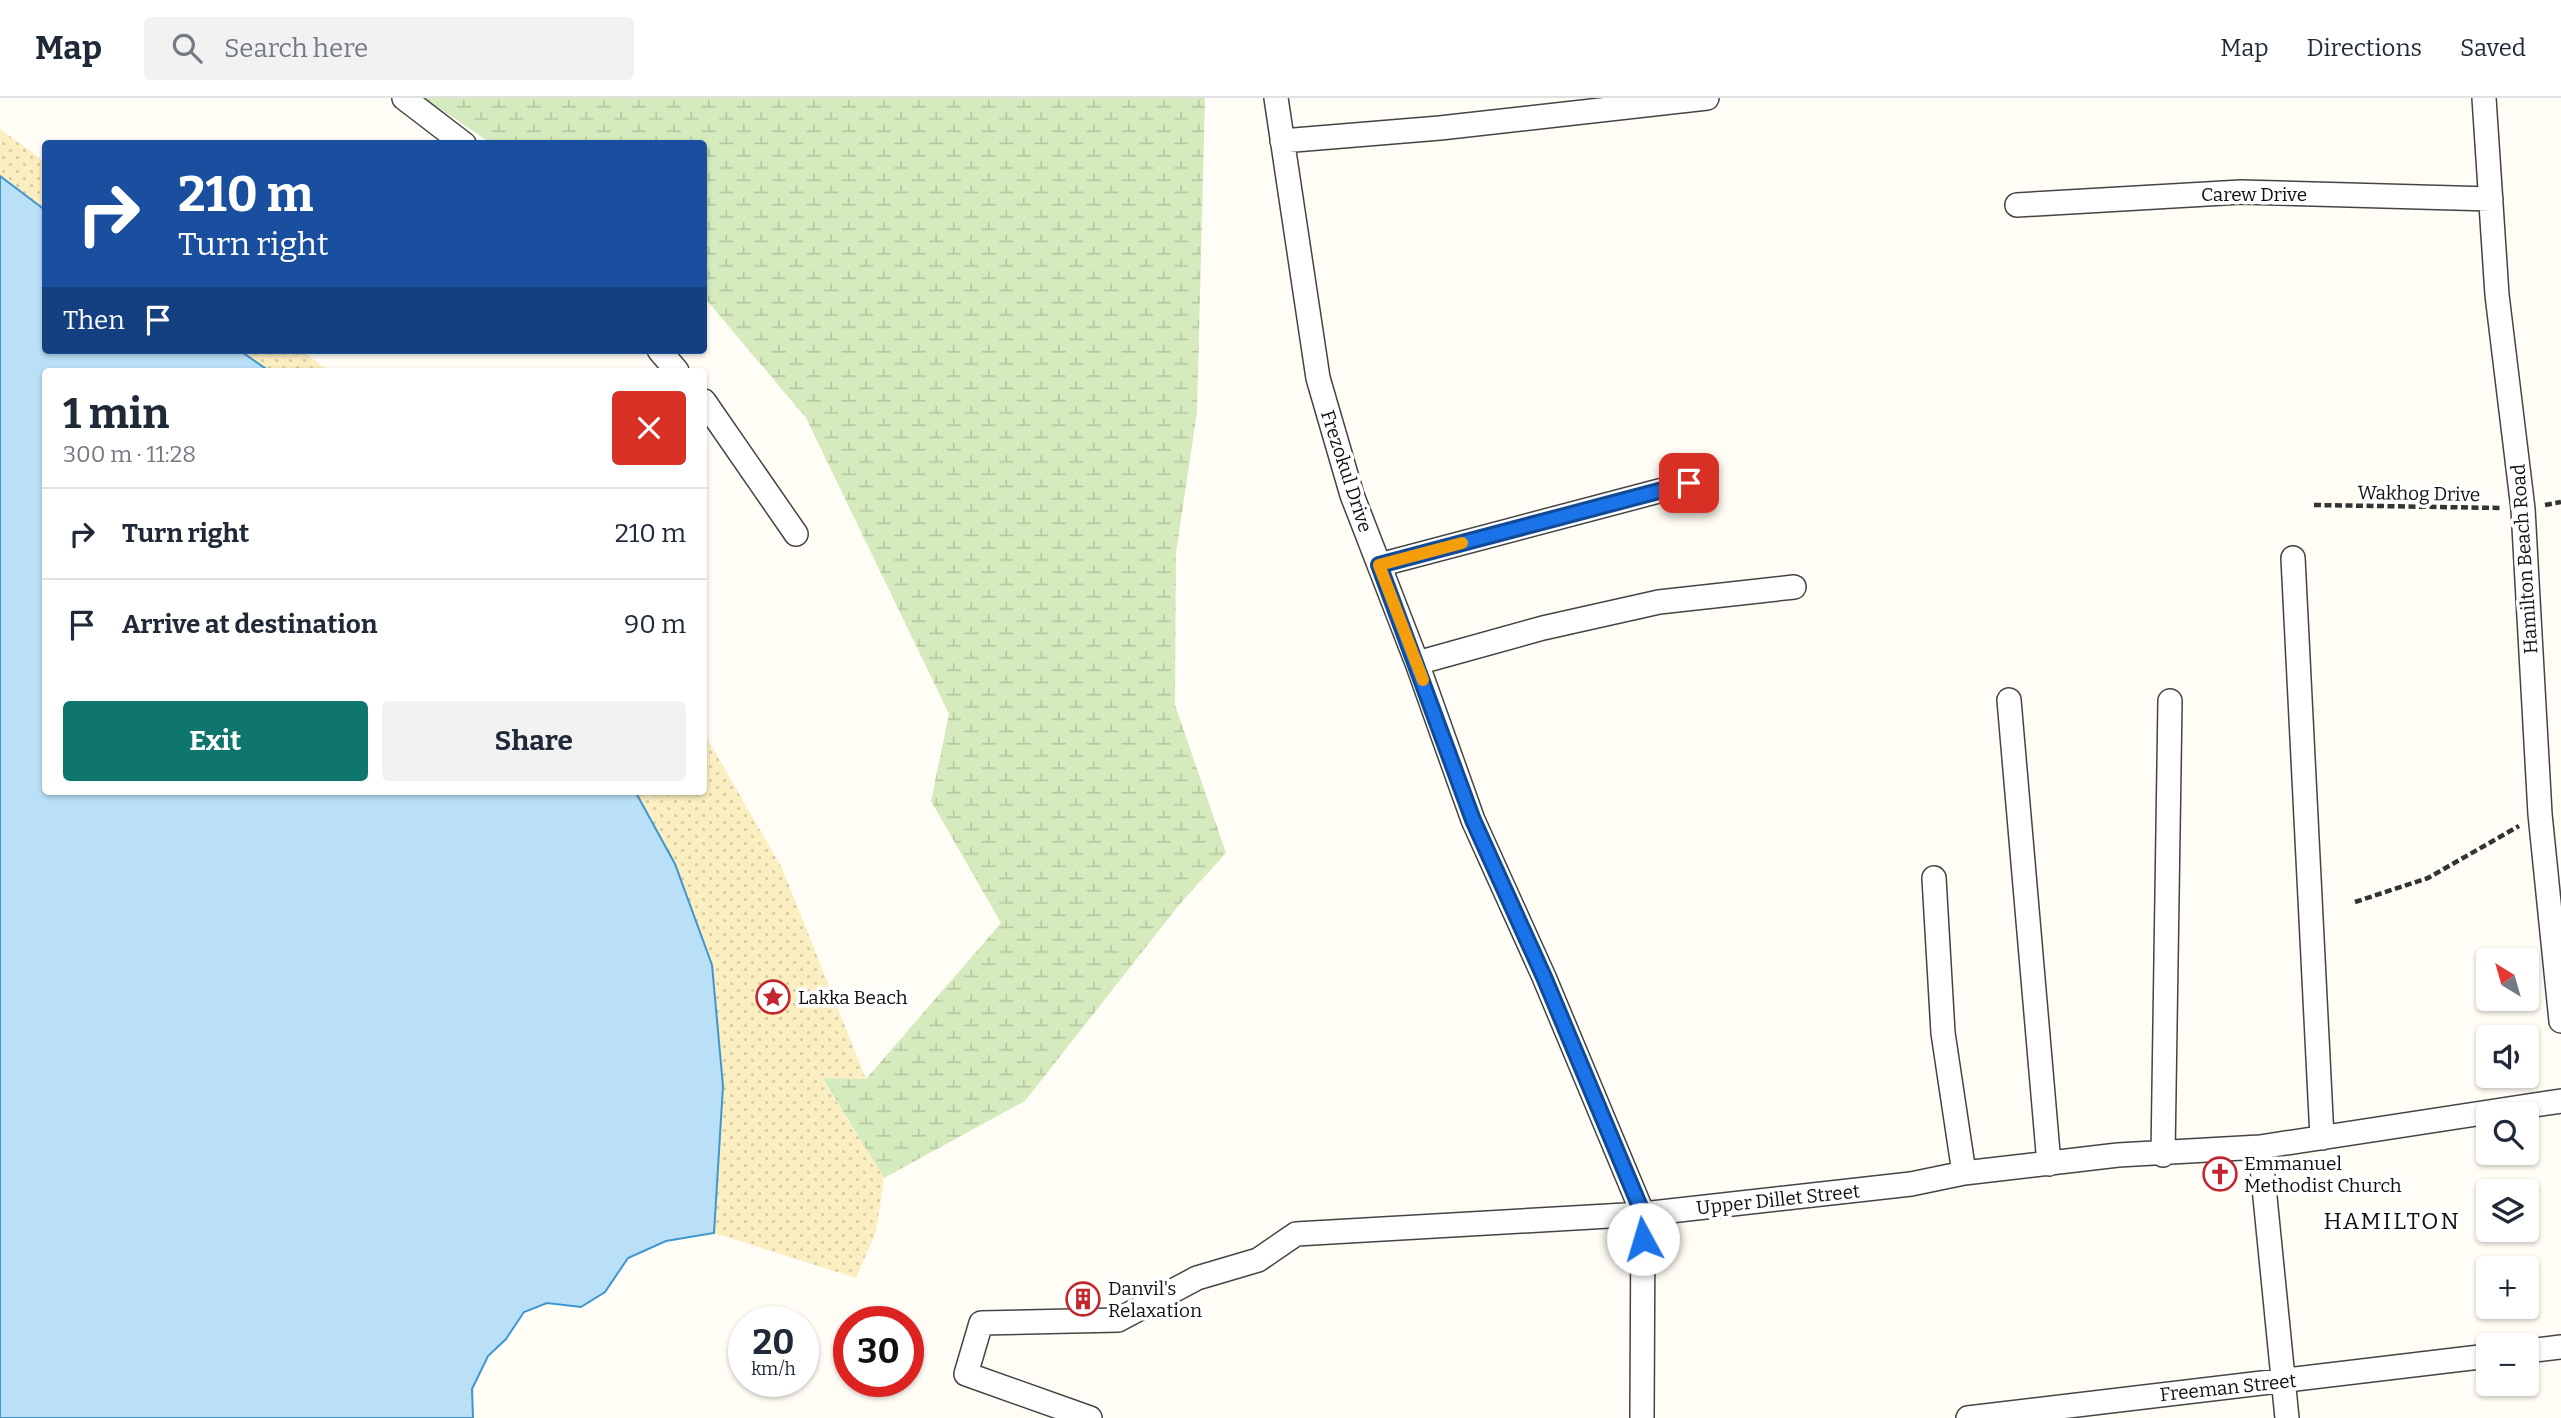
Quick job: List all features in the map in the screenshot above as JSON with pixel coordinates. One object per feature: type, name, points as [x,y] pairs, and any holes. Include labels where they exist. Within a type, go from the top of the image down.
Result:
[{"type":"street","points":[[404,98],[459,140]]},
{"type":"street","name":"Frezokul Drive","points":[[1276,98],[1318,378],[1352,495],[1417,663],[1473,820],[1544,977],[1643,1214]]},
{"type":"street","points":[[1282,141],[1440,128],[1707,98]]},
{"type":"street","name":"Hamilton Beach Road","points":[[2484,98],[2497,295],[2523,509],[2540,814],[2556,920],[2561,1021]]},
{"type":"street","name":"Carew Drive","points":[[2017,205],[2241,192],[2491,200]]},
{"type":"street","points":[[662,354],[674,368]]},
{"type":"street","points":[[707,405],[796,534]]},
{"type":"street","points":[[1379,565],[1689,483]]},
{"type":"street","points":[[2293,558],[2322,1138]]},
{"type":"street","points":[[1417,663],[1543,628],[1660,601],[1794,587]]},
{"type":"street","points":[[2009,700],[2049,1164]]},
{"type":"street","points":[[2163,1155],[2170,701]]},
{"type":"street","points":[[1934,878],[1943,1033],[1964,1173]]},
{"type":"street","name":"Upper Dillet Street","points":[[1090,1418],[966,1374],[981,1323],[1118,1321],[1197,1278],[1258,1259],[1296,1234],[1643,1214],[1911,1184],[1964,1173],[2118,1155],[2163,1155],[2260,1147],[2561,1101]]},
{"type":"street","points":[[2260,1147],[2286,1381],[2287,1418]]},
{"type":"street","points":[[1642,1418],[1643,1214]]},
{"type":"street","points":[[2539,1350],[2561,1347]]},
{"type":"street","name":"Freeman Street","points":[[1968,1418],[2476,1357]]},
{"type":"path","name":"Wakhog Drive","points":[[2314,505],[2523,509]]},
{"type":"path","points":[[2356,902],[2428,878],[2540,814]]},
{"type":"green space","points":[[424,98],[1205,98],[1197,412],[1176,553],[1175,705],[1226,853],[1179,905],[1025,1101],[884,1178],[822,1077],[866,1079],[1001,923],[931,801],[949,714],[806,418],[707,301],[707,140],[487,140]]},
{"type":"sand","points":[[0,129],[42,160],[42,208],[0,175]]},
{"type":"sand","points":[[245,354],[306,354],[325,368],[265,368]]},
{"type":"sand","name":"Lakka Beach","points":[[707,738],[782,868],[866,1079],[822,1078],[884,1178],[876,1232],[856,1278],[714,1233],[723,1086],[675,864],[637,795],[707,795]]},
{"type":"water","points":[[0,176],[42,208],[42,354],[245,354],[265,368],[42,368],[42,795],[637,795],[675,864],[712,965],[723,1086],[714,1233],[666,1241],[628,1258],[605,1292],[581,1307],[547,1303],[524,1312],[506,1339],[488,1356],[472,1389],[473,1418],[0,1418]]},
{"type":"slow traffic","points":[[1423,680],[1379,565],[1462,543]]},
{"type":"place","name":"Lakka Beach","points":[[773,997]]},
{"type":"place","name":"Emmanuel Methodist Church","points":[[2220,1174]]},
{"type":"place","name":"Danvil's Relaxation","points":[[1083,1299]]},
{"type":"district","name":"HAMILTON","points":[[2392,1221]]},
{"type":"route","points":[[1643,1239],[1643,1214],[1544,977],[1473,820],[1379,565],[1689,483]]}]
